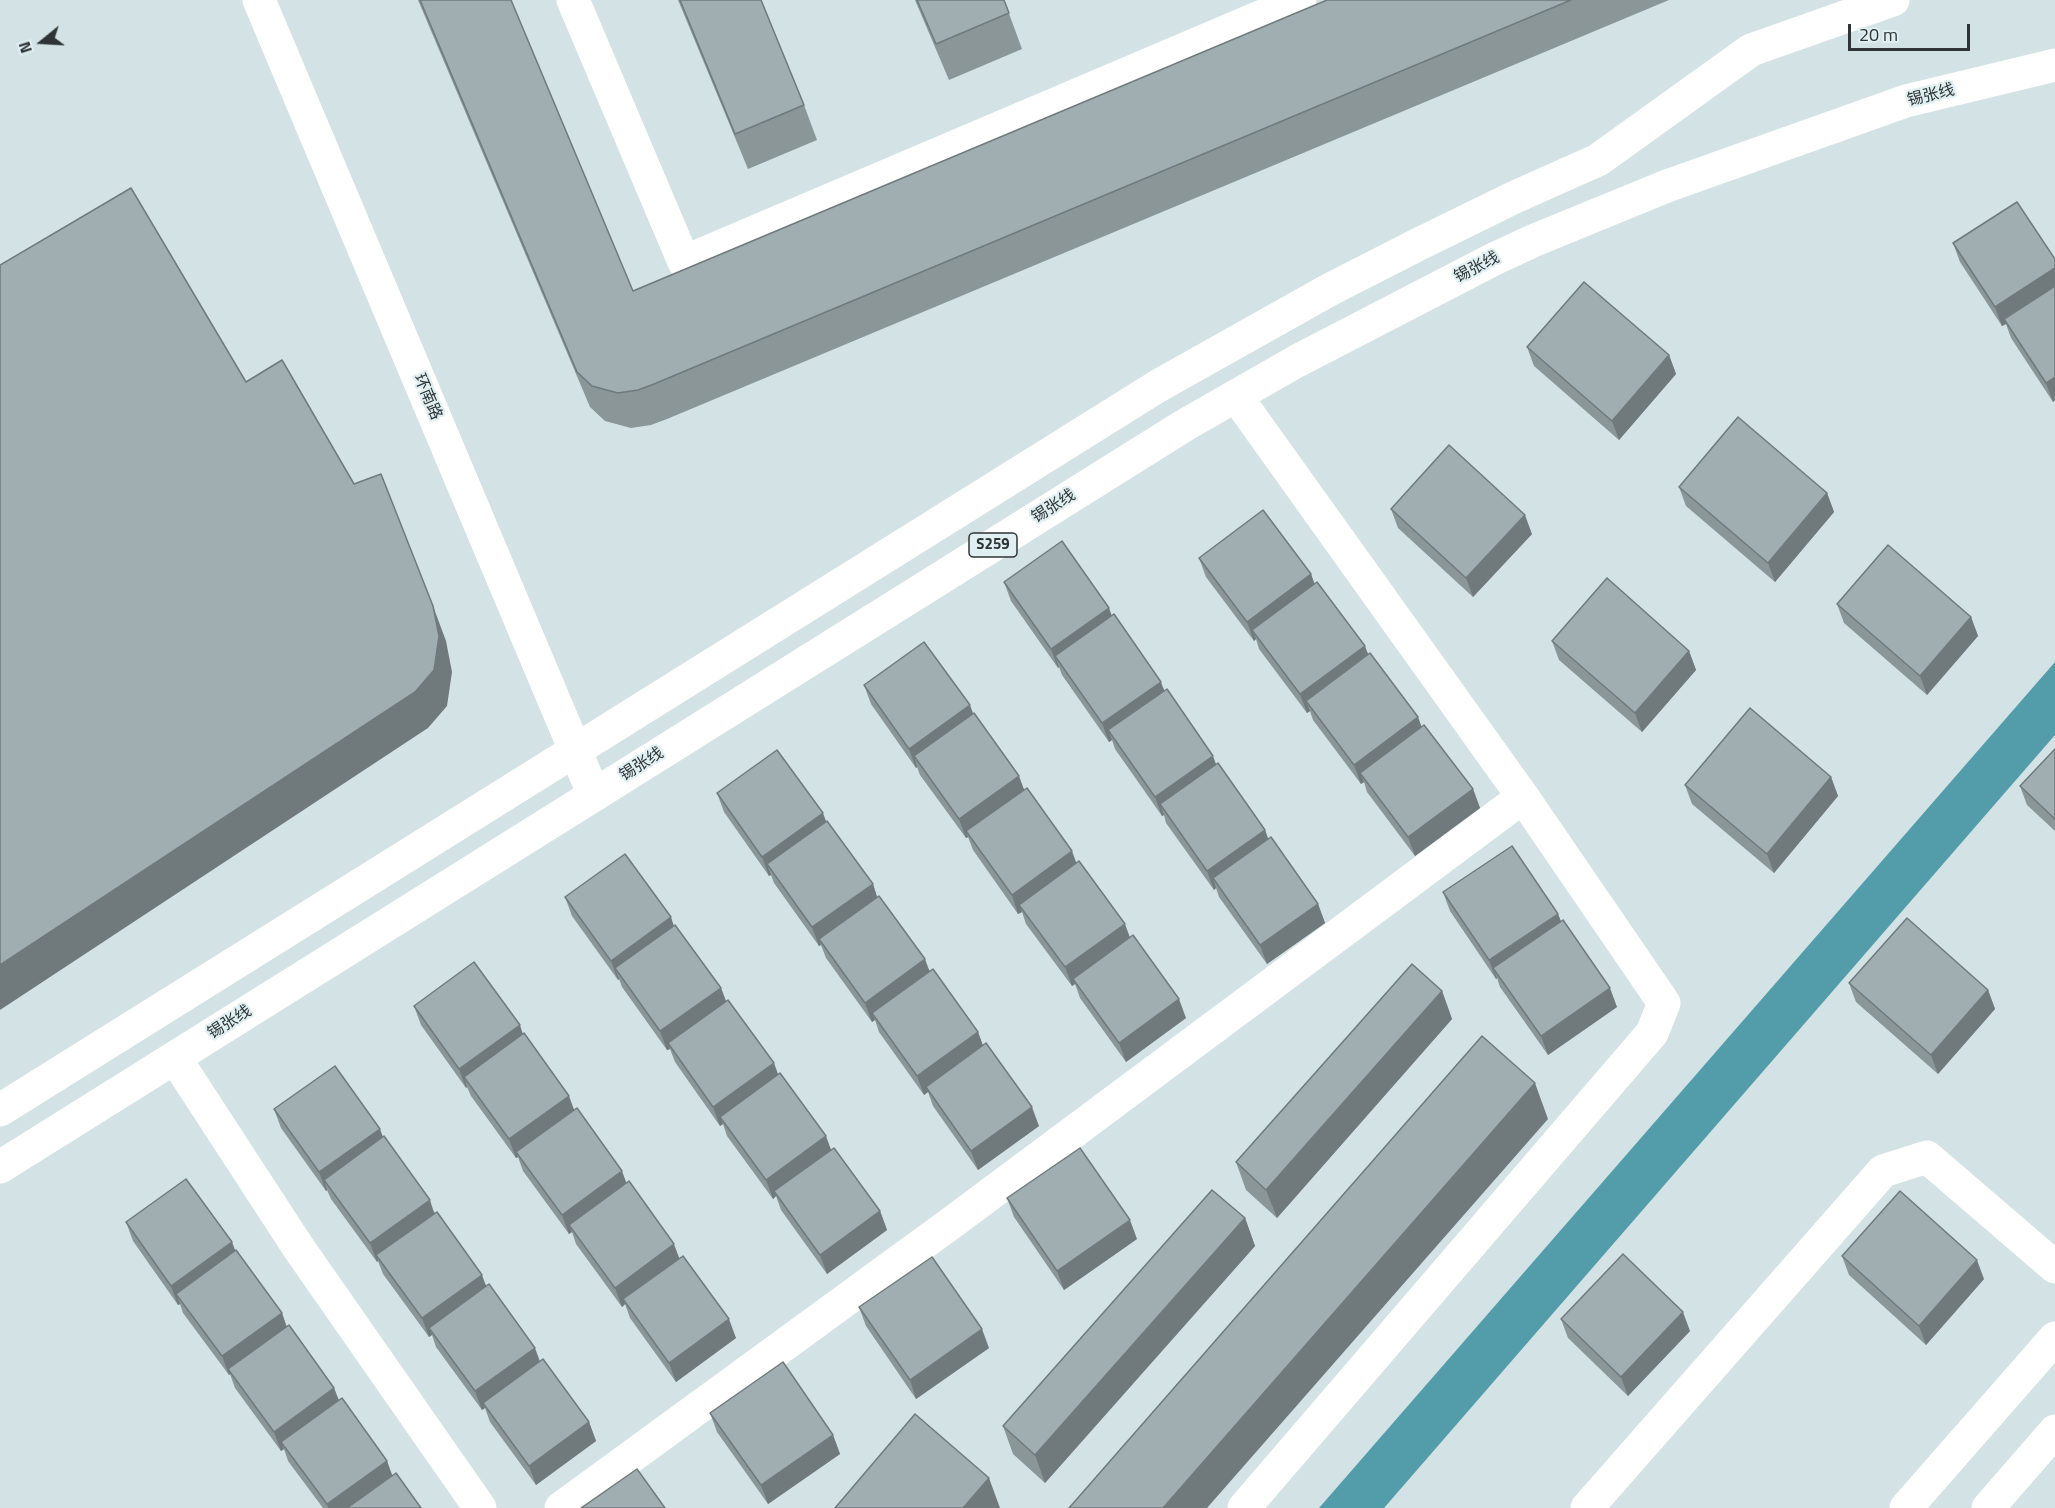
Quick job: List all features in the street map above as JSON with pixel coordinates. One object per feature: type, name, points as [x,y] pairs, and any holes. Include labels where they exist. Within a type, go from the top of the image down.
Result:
[{"type":"street","name":"环南路","points":[[259,0],[594,795]]},
{"type":"street","points":[[573,0],[684,262],[1300,0]]},
{"type":"street","name":"S259","points":[[0,1110],[1158,386],[1329,290],[1417,244],[1598,160],[1751,50],[1893,0]]},
{"type":"street","name":"锡张线","points":[[0,1167],[1175,432],[1297,361],[1494,259],[1584,219],[1742,158],[1906,101],[2055,65]]},
{"type":"street","points":[[1236,396],[1523,797],[1664,1003],[1652,1033],[1244,1508]]},
{"type":"street","points":[[561,1508],[954,1221],[1523,797]]},
{"type":"street","points":[[175,1058],[298,1247],[480,1508]]},
{"type":"street","points":[[1587,1508],[1882,1171],[1927,1157],[2055,1267]]},
{"type":"street","points":[[1906,1508],[2055,1338]]},
{"type":"street","points":[[1988,1508],[2055,1431]]},
{"type":"water","points":[[2055,662],[2055,735],[1384,1508],[1319,1508]]},
{"type":"building","points":[[420,0],[511,0],[633,291],[1327,0],[1571,0],[654,384],[638,390],[618,393],[592,386],[577,372]]},
{"type":"building","points":[[680,0],[761,0],[804,105],[735,134]]},
{"type":"building","points":[[917,0],[1004,0],[1009,13],[936,44]]},
{"type":"building","points":[[131,188],[246,382],[282,360],[354,484],[381,474],[433,606],[439,636],[434,670],[415,692],[0,965],[0,265]]},
{"type":"building","points":[[2017,202],[2055,259],[2055,268],[1995,307],[1953,243]]},
{"type":"building","points":[[1584,282],[1669,355],[1612,421],[1527,347]]},
{"type":"building","points":[[2055,286],[2055,377],[2046,383],[2004,319]]},
{"type":"building","points":[[1738,417],[1827,493],[1768,563],[1679,487]]},
{"type":"building","points":[[1449,445],[1525,515],[1466,578],[1391,509]]},
{"type":"building","points":[[1263,510],[1311,574],[1247,622],[1199,558]]},
{"type":"building","points":[[1062,541],[1109,608],[1051,649],[1004,582]]},
{"type":"building","points":[[1888,545],[1971,617],[1920,676],[1837,604]]},
{"type":"building","points":[[1607,578],[1689,651],[1635,713],[1552,641]]},
{"type":"building","points":[[1317,582],[1365,646],[1300,694],[1252,630]]},
{"type":"building","points":[[1114,614],[1161,682],[1102,723],[1055,656]]},
{"type":"building","points":[[924,642],[970,705],[909,749],[864,685]]},
{"type":"building","points":[[1370,653],[1418,717],[1354,765],[1306,701]]},
{"type":"building","points":[[1167,689],[1213,756],[1155,797],[1108,730]]},
{"type":"building","points":[[1750,708],[1831,777],[1767,854],[1685,785]]},
{"type":"building","points":[[974,713],[1019,776],[959,819],[914,756]]},
{"type":"building","points":[[1424,725],[1473,789],[1408,837],[1360,773]]},
{"type":"building","points":[[2055,749],[2055,819],[2020,786]]},
{"type":"building","points":[[777,750],[823,813],[762,857],[717,793]]},
{"type":"building","points":[[1218,763],[1265,830],[1207,871],[1160,804]]},
{"type":"building","points":[[1027,788],[1072,851],[1012,895],[966,831]]},
{"type":"building","points":[[827,821],[873,884],[812,927],[767,864]]},
{"type":"building","points":[[1271,837],[1318,904],[1260,945],[1213,878]]},
{"type":"building","points":[[1512,846],[1558,914],[1489,960],[1443,892]]},
{"type":"building","points":[[625,854],[671,917],[611,961],[565,897]]},
{"type":"building","points":[[1079,861],[1125,924],[1065,967],[1019,905]]},
{"type":"building","points":[[879,896],[925,959],[865,1003],[819,939]]},
{"type":"building","points":[[1907,918],[1988,990],[1931,1055],[1849,983]]},
{"type":"building","points":[[1563,920],[1610,988],[1541,1036],[1493,968]]},
{"type":"building","points":[[675,925],[721,988],[660,1031],[615,968]]},
{"type":"building","points":[[1133,935],[1179,999],[1119,1043],[1073,979]]},
{"type":"building","points":[[474,962],[520,1025],[459,1069],[414,1006]]},
{"type":"building","points":[[1412,964],[1442,991],[1266,1190],[1236,1162]]},
{"type":"building","points":[[933,969],[978,1032],[917,1076],[872,1013]]},
{"type":"building","points":[[728,1000],[774,1063],[713,1107],[668,1043]]},
{"type":"building","points":[[524,1033],[569,1096],[509,1139],[464,1077]]},
{"type":"building","points":[[1482,1036],[1535,1083],[1163,1508],[1069,1508]]},
{"type":"building","points":[[986,1043],[1032,1107],[971,1151],[926,1087]]},
{"type":"building","points":[[335,1066],[380,1129],[319,1172],[274,1109]]},
{"type":"building","points":[[780,1073],[826,1136],[766,1180],[720,1117]]},
{"type":"building","points":[[577,1108],[622,1171],[562,1215],[516,1152]]},
{"type":"building","points":[[384,1136],[430,1200],[370,1243],[324,1180]]},
{"type":"building","points":[[834,1148],[880,1211],[820,1255],[774,1191]]},
{"type":"building","points":[[1080,1148],[1130,1220],[1057,1271],[1007,1198]]},
{"type":"building","points":[[186,1179],[232,1242],[171,1286],[126,1222]]},
{"type":"building","points":[[629,1181],[674,1244],[615,1288],[569,1225]]},
{"type":"building","points":[[1212,1190],[1245,1218],[1035,1455],[1003,1426]]},
{"type":"building","points":[[1900,1191],[1977,1260],[1919,1326],[1842,1256]]},
{"type":"building","points":[[437,1212],[482,1275],[422,1318],[376,1255]]},
{"type":"building","points":[[236,1250],[282,1313],[222,1356],[176,1294]]},
{"type":"building","points":[[1623,1254],[1683,1312],[1621,1377],[1561,1319]]},
{"type":"building","points":[[683,1256],[729,1319],[669,1363],[623,1299]]},
{"type":"building","points":[[932,1257],[982,1329],[910,1380],[859,1307]]},
{"type":"building","points":[[489,1284],[535,1348],[475,1391],[429,1328]]},
{"type":"building","points":[[289,1325],[334,1388],[274,1432],[228,1369]]},
{"type":"building","points":[[543,1359],[589,1422],[529,1466],[483,1403]]},
{"type":"building","points":[[783,1362],[833,1435],[761,1485],[710,1413]]},
{"type":"building","points":[[342,1398],[387,1461],[327,1504],[281,1442]]},
{"type":"building","points":[[915,1414],[989,1478],[963,1508],[835,1508]]},
{"type":"building","points":[[637,1469],[665,1508],[581,1508]]},
{"type":"building","points":[[396,1473],[421,1508],[347,1508]]}]
